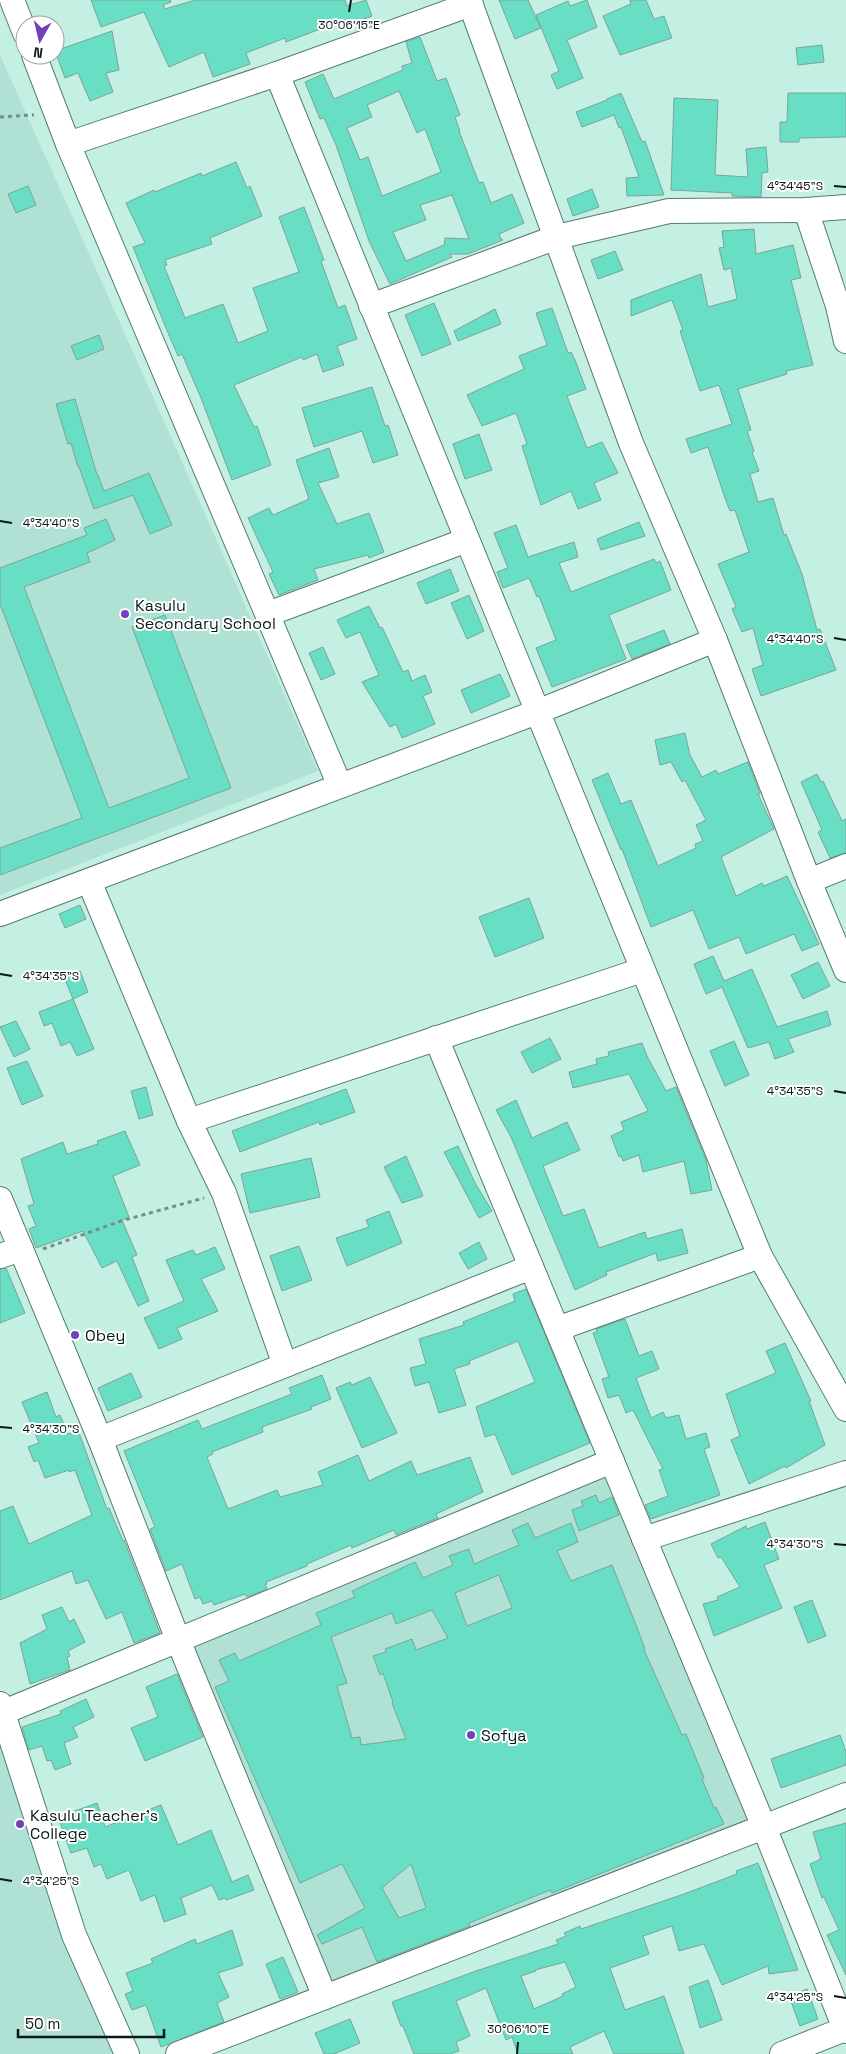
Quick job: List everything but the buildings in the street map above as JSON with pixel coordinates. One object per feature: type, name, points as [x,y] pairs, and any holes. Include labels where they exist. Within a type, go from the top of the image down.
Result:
[{"type":"street","points":[[12,0],[18,15]]},
{"type":"street","points":[[68,144],[277,74],[470,2],[632,443],[715,640],[809,881],[846,970]]},
{"type":"street","points":[[38,65],[68,144],[340,786]]},
{"type":"street","points":[[277,74],[760,1256],[846,1409]]},
{"type":"street","points":[[372,306],[557,237],[669,211],[806,210],[846,207]]},
{"type":"street","points":[[806,210],[838,306],[846,341]]},
{"type":"street","points":[[268,614],[467,540]]},
{"type":"street","points":[[0,914],[537,712],[715,640]]},
{"type":"street","points":[[809,881],[846,866]]},
{"type":"street","points":[[89,881],[189,1121],[224,1193],[285,1365]]},
{"type":"street","points":[[189,1121],[642,970]]},
{"type":"street","points":[[436,1038],[764,1827],[846,2030],[782,2054]]},
{"type":"street","points":[[0,1199],[14,1250],[100,1439],[178,1640],[325,1997]]},
{"type":"street","points":[[557,1329],[760,1256]]},
{"type":"street","points":[[100,1439],[531,1267]]},
{"type":"street","points":[[127,2054],[74,1935],[2,1708],[178,1640],[612,1461]]},
{"type":"street","points":[[644,1539],[846,1473]]},
{"type":"street","points":[[178,2054],[846,1796]]},
{"type":"path","points":[[0,116],[57,116]]},
{"type":"path","points":[[14,1250],[35,1252],[121,1221],[224,1193]]},
{"type":"shaded area","name":"Kasulu Secondary School","points":[[0,55],[318,771],[0,895]]},
{"type":"shaded area","name":"Sofya","points":[[612,1464],[757,1825],[327,1993],[185,1646]]},
{"type":"shaded area","name":"Kasulu Teacher's College","points":[[0,1701],[128,2054],[0,2054]]},
{"type":"place","name":"Kasulu Secondary School","points":[[125,614]]},
{"type":"place","name":"Obey","points":[[75,1335]]},
{"type":"place","name":"Sofya","points":[[471,1735]]},
{"type":"place","name":"Kasulu Teacher's College","points":[[20,1824]]}]
